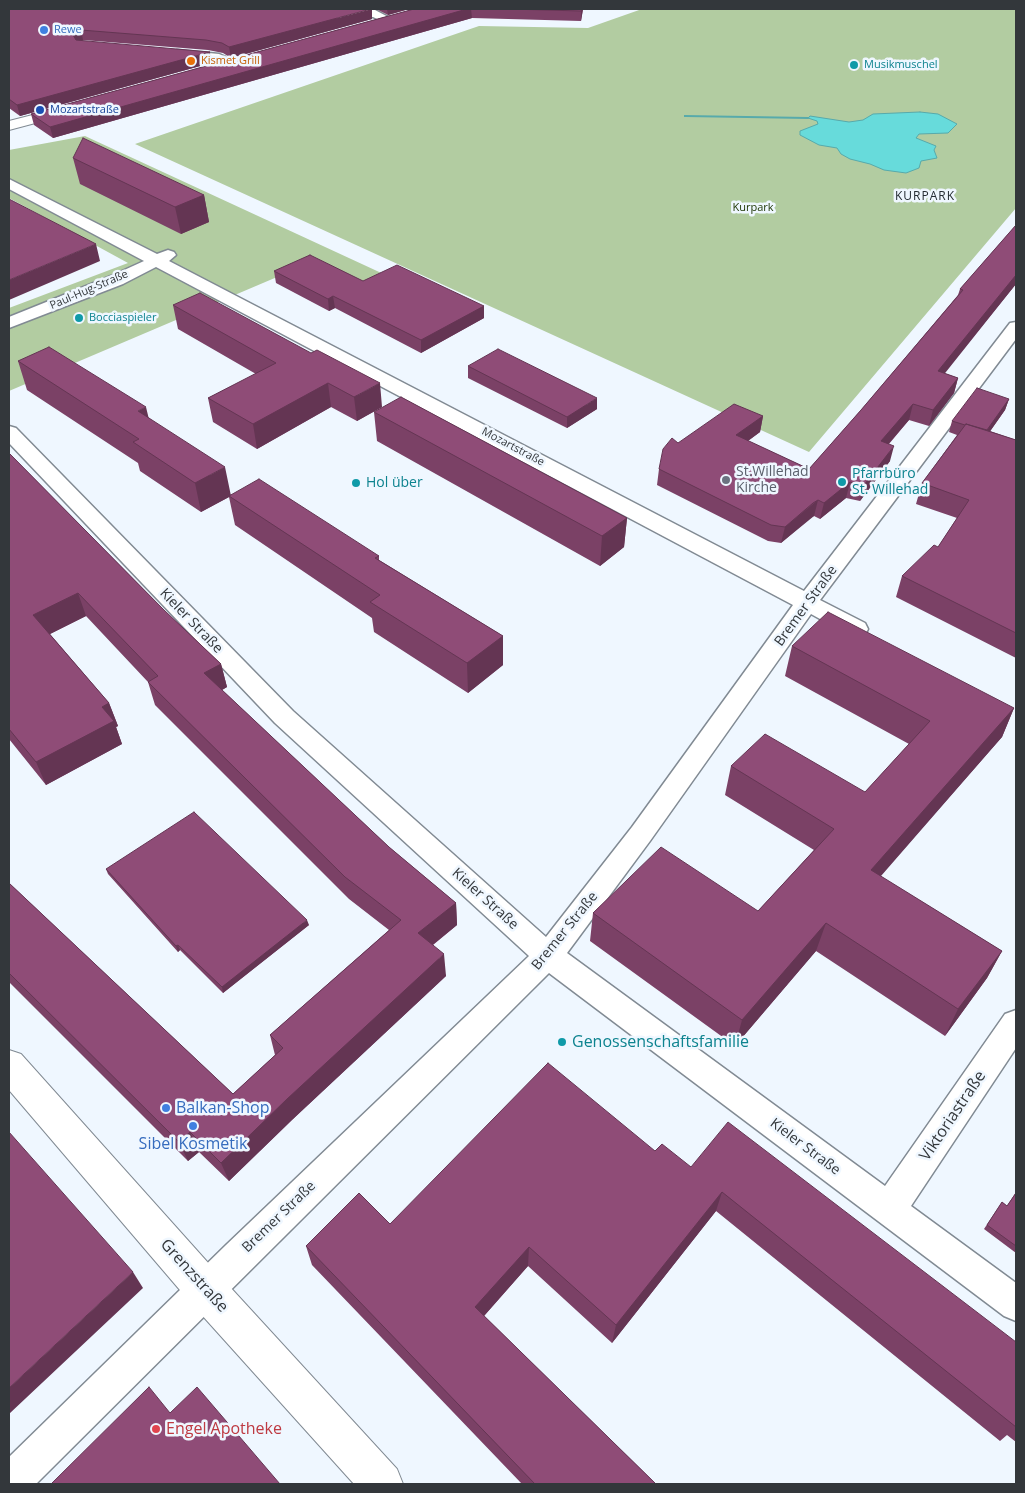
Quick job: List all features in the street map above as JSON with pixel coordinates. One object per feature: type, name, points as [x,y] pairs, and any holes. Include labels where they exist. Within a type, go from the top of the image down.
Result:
[{"type":"main road","points":[[360,28],[404,15]]},
{"type":"main road","points":[[202,72],[249,59]]},
{"type":"main road","points":[[9,126],[79,107]]},
{"type":"main road","name":"Grenzstraße","points":[[9,1065],[205,1289],[382,1484]]},
{"type":"street","points":[[284,9],[375,14],[388,20]]},
{"type":"street","points":[[160,52],[220,58],[230,64]]},
{"type":"street","name":"Mozartstraße","points":[[9,182],[163,257],[260,316],[808,602],[877,640]]},
{"type":"street","name":"Paul-Hug-Straße","points":[[9,324],[117,280],[163,257]]},
{"type":"street","name":"Bremer Straße","points":[[9,1484],[205,1289],[548,956],[641,834],[808,602],[1014,333]]},
{"type":"street","name":"Kieler Straße","points":[[9,432],[284,717],[548,956],[1016,1304]]},
{"type":"street","name":"Viktoriastraße","points":[[889,1209],[1016,1023]]},
{"type":"green space","name":"Kurpark","points":[[642,9],[1016,9],[1016,208],[809,452],[135,144],[479,26],[588,28]]},
{"type":"green space","points":[[85,136],[390,277],[364,289],[310,263],[9,391],[9,308],[128,263],[9,198],[9,150]]},
{"type":"water","points":[[920,112],[938,114],[957,124],[948,133],[919,134],[916,138],[936,146],[934,150],[937,158],[921,161],[919,168],[906,173],[884,170],[850,159],[841,154],[837,148],[819,145],[800,135],[800,131],[818,124],[817,121],[808,118],[810,116],[849,122],[863,120],[873,114]]},
{"type":"building","points":[[9,9],[371,9],[229,47],[222,43],[206,40],[81,30],[73,35],[76,40],[210,52],[17,105],[9,99]]},
{"type":"building","points":[[414,9],[467,9],[50,127],[31,114]]},
{"type":"building","points":[[509,9],[582,9],[581,11]]},
{"type":"building","points":[[83,138],[204,195],[175,207],[73,158]]},
{"type":"building","points":[[9,199],[96,244],[9,280]]},
{"type":"building","points":[[1016,225],[1016,275],[938,371],[958,378],[933,410],[913,404],[881,441],[894,446],[864,485],[850,482],[824,503],[818,500],[813,503],[785,527],[771,525],[659,469],[663,449],[672,438],[678,443],[734,404],[763,416],[736,435],[809,469],[963,290],[960,289]]},
{"type":"building","points":[[310,255],[363,281],[397,265],[484,306],[421,340],[333,296],[328,299],[274,271]]},
{"type":"building","points":[[200,293],[311,353],[317,350],[380,383],[354,397],[328,383],[253,424],[208,398],[276,363],[173,305]]},
{"type":"building","points":[[49,347],[146,407],[138,411],[225,467],[195,483],[133,442],[139,439],[18,361]]},
{"type":"building","points":[[498,349],[597,398],[567,417],[468,366]]},
{"type":"building","points":[[977,388],[1009,399],[987,430],[952,421]]},
{"type":"building","points":[[401,397],[627,518],[602,536],[374,412]]},
{"type":"building","points":[[966,424],[1016,440],[1016,633],[902,576],[934,545],[938,547],[969,500],[922,483]]},
{"type":"building","points":[[9,453],[164,610],[221,664],[204,673],[389,847],[456,903],[418,933],[444,954],[287,1099],[221,1163],[190,1132],[179,1142],[9,973],[9,883],[233,1094],[283,1048],[270,1035],[401,920],[345,877],[148,682],[158,676],[78,593],[33,615],[109,703],[102,707],[114,721],[36,762],[9,729]]},
{"type":"building","points":[[259,479],[379,556],[375,558],[503,636],[467,663],[370,602],[380,595],[229,496]]},
{"type":"building","points":[[828,612],[1014,708],[871,870],[1002,951],[958,1009],[826,923],[742,1020],[593,913],[661,847],[758,911],[834,829],[731,766],[765,734],[865,792],[930,721],[792,646]]},
{"type":"building","points":[[194,812],[307,920],[222,987],[178,945],[176,946],[106,869]]},
{"type":"building","points":[[548,1063],[655,1151],[662,1144],[691,1167],[728,1122],[1016,1342],[1016,1427],[722,1192],[616,1325],[529,1247],[475,1307],[656,1484],[535,1484],[306,1246],[359,1193],[390,1224]]},
{"type":"building","points":[[9,1132],[133,1272],[9,1388]]},
{"type":"building","points":[[1016,1193],[1016,1246],[987,1225],[1002,1202],[1007,1206]]},
{"type":"building","points":[[149,1387],[170,1413],[197,1387],[280,1484],[51,1484]]},
{"type":"waterway","points":[[686,116],[808,118]]},
{"type":"place","name":"Rewe","points":[[44,30]]},
{"type":"place","name":"Kismet Grill","points":[[191,61]]},
{"type":"place","name":"Musikmuschel","points":[[854,65]]},
{"type":"place","name":"Mozartstraße","points":[[40,110]]},
{"type":"place","name":"Bocciaspieler","points":[[79,318]]},
{"type":"place","name":"St.Willehad Kirche","points":[[726,480]]},
{"type":"place","name":"Pfarrbüro St. Willehad","points":[[842,482]]},
{"type":"place","name":"Hol über","points":[[356,483]]},
{"type":"place","name":"Genossenschaftsfamilie","points":[[562,1042]]},
{"type":"place","name":"Balkan-Shop","points":[[166,1108]]},
{"type":"place","name":"Sibel Kosmetik","points":[[193,1126]]},
{"type":"place","name":"Engel Apotheke","points":[[156,1429]]},
{"type":"district","name":"KURPARK","points":[[925,197]]}]
